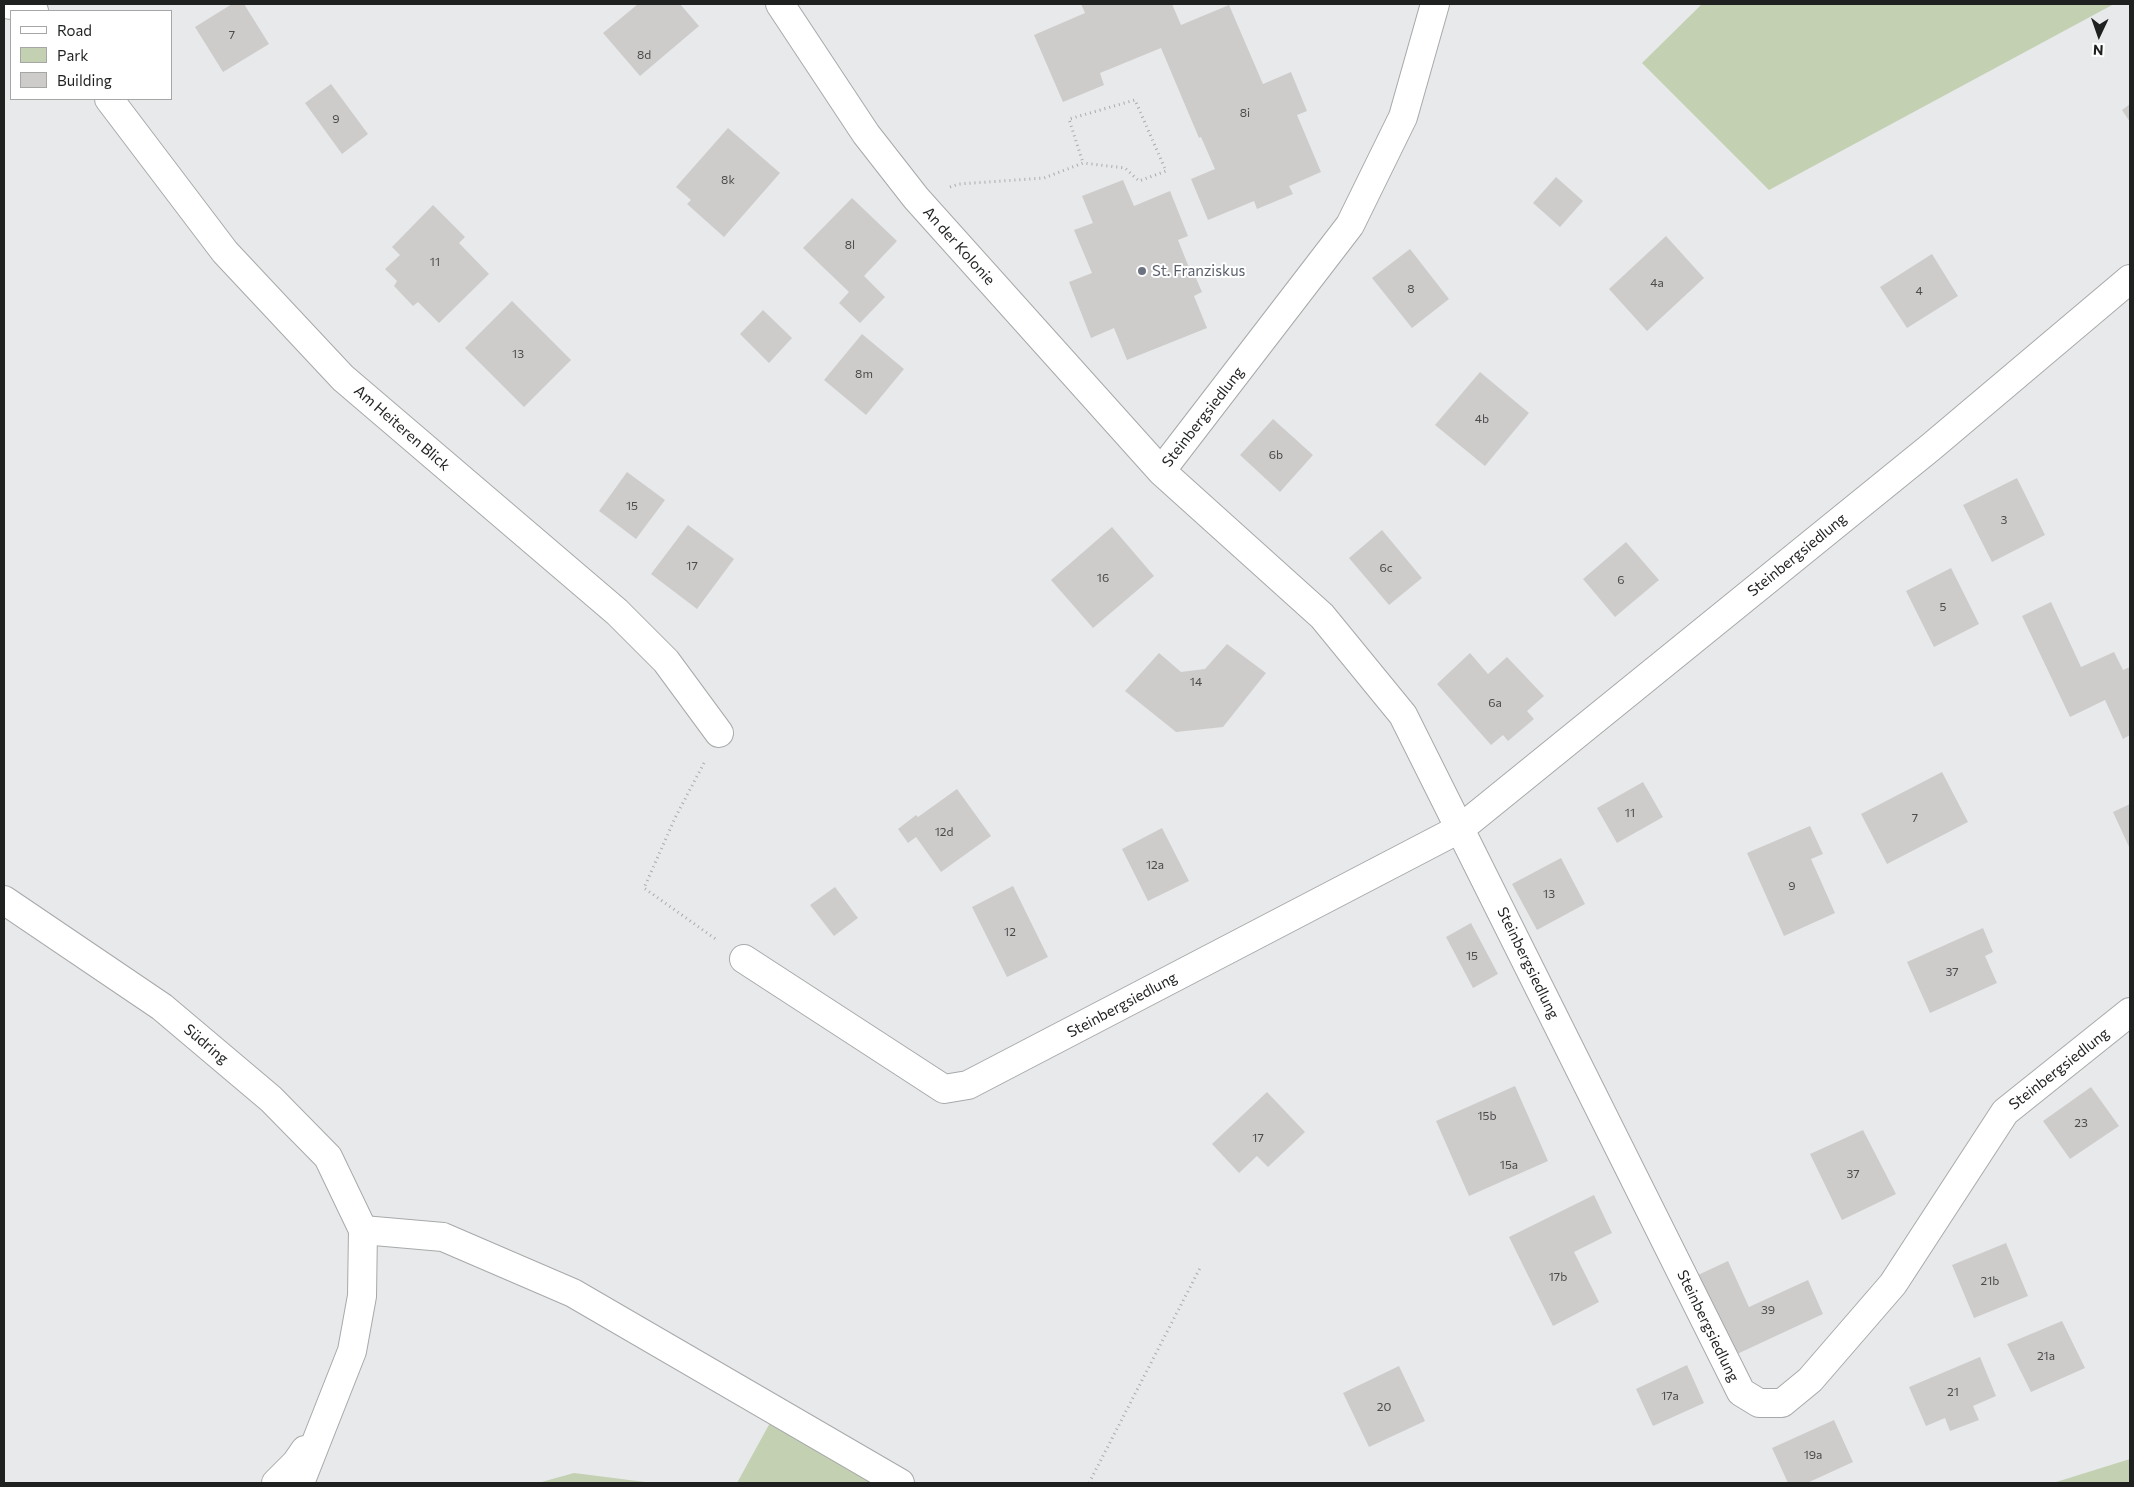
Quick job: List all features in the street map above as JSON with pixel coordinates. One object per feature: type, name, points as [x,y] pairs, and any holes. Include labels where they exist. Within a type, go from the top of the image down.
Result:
[{"type":"street","points":[[4,4],[25,6],[32,10]]},
{"type":"street","name":"An der Kolonie","points":[[780,4],[866,134],[916,198],[1161,470]]},
{"type":"street","name":"Steinbergsiedlung","points":[[1435,4],[1403,117],[1350,225],[1161,470],[1322,616],[1404,716],[1741,1392],[1759,1403],[1782,1403],[1810,1380],[1893,1284],[2005,1112],[2130,1012]]},
{"type":"street","name":"Am Heiteren Blick","points":[[110,100],[225,252],[343,378],[617,612],[666,661],[719,733]]},
{"type":"street","name":"Steinbergsiedlung","points":[[744,959],[944,1089],[968,1085],[1461,828],[1931,447],[2130,279]]},
{"type":"street","name":"Südring","points":[[4,900],[162,1007],[272,1099],[328,1157],[364,1230]]},
{"type":"street","points":[[300,1483],[352,1351],[362,1296],[364,1230],[443,1238],[573,1293],[900,1483]]},
{"type":"street","points":[[276,1483],[296,1463],[326,1420]]},
{"type":"path","points":[[959,184],[1044,178],[1083,163],[1125,168],[1139,181],[1166,171],[1136,100],[1069,119],[1083,163]]},
{"type":"path","points":[[719,733],[675,818],[644,888],[744,959]]},
{"type":"path","points":[[1089,1483],[1200,1268]]},
{"type":"green space","points":[[1702,4],[2114,4],[1769,190],[1642,63]]},
{"type":"green space","points":[[771,1421],[875,1483],[737,1483]]},
{"type":"green space","points":[[2130,1459],[2130,1483],[2053,1483]]},
{"type":"green space","points":[[574,1473],[653,1483],[538,1483]]},
{"type":"building","points":[[232,4],[244,4],[269,44],[223,72],[195,27]]},
{"type":"building","points":[[638,4],[680,4],[699,26],[640,76],[603,33]]},
{"type":"building","points":[[1081,4],[1172,4],[1181,25],[1229,5],[1263,84],[1291,72],[1307,111],[1297,115],[1321,172],[1289,186],[1293,194],[1257,209],[1254,201],[1208,220],[1191,179],[1215,169],[1201,137],[1199,138],[1161,48],[1100,73],[1104,85],[1063,102],[1034,35],[1085,13]]},
{"type":"building","points":[[331,84],[368,134],[342,154],[305,103]]},
{"type":"building","points":[[2130,104],[2130,122],[2122,110]]},
{"type":"building","points":[[728,128],[780,173],[724,237],[687,204],[691,200],[676,187]]},
{"type":"building","points":[[1556,177],[1583,201],[1560,227],[1533,203]]},
{"type":"building","name":"St. Franziskus","points":[[1123,180],[1134,206],[1170,191],[1188,236],[1178,240],[1190,270],[1192,269],[1202,292],[1194,296],[1207,328],[1127,360],[1114,328],[1091,338],[1069,282],[1092,273],[1074,230],[1093,223],[1082,196]]},
{"type":"building","points":[[852,198],[897,241],[864,276],[885,297],[860,323],[839,303],[849,292],[803,248]]},
{"type":"building","points":[[433,205],[465,237],[459,243],[489,274],[439,323],[418,302],[413,306],[394,286],[397,281],[385,269],[400,255],[392,247]]},
{"type":"building","points":[[1666,236],[1704,278],[1647,331],[1609,289]]},
{"type":"building","points":[[1410,249],[1449,299],[1412,328],[1372,278]]},
{"type":"building","points":[[1932,254],[1958,296],[1907,328],[1880,287]]},
{"type":"building","points":[[512,301],[571,360],[524,407],[465,348]]},
{"type":"building","points":[[763,310],[792,338],[769,363],[740,334]]},
{"type":"building","points":[[862,334],[904,369],[866,415],[824,380]]},
{"type":"building","points":[[1480,372],[1529,413],[1485,466],[1435,425]]},
{"type":"building","points":[[1273,419],[1313,455],[1280,492],[1240,455]]},
{"type":"building","points":[[627,472],[665,500],[636,539],[599,511]]},
{"type":"building","points":[[2017,478],[2045,535],[1992,562],[1963,505]]},
{"type":"building","points":[[688,525],[734,559],[697,609],[651,574]]},
{"type":"building","points":[[1112,527],[1154,576],[1093,628],[1051,580]]},
{"type":"building","points":[[1382,530],[1422,578],[1389,605],[1349,558]]},
{"type":"building","points":[[1626,542],[1659,580],[1615,617],[1583,579]]},
{"type":"building","points":[[1951,568],[1979,624],[1934,647],[1906,591]]},
{"type":"building","points":[[2051,602],[2081,667],[2114,652],[2123,670],[2130,667],[2130,735],[2123,739],[2105,700],[2070,717],[2022,616]]},
{"type":"building","points":[[1227,644],[1266,673],[1223,727],[1176,732],[1125,691],[1159,653],[1181,672],[1205,669]]},
{"type":"building","points":[[1470,653],[1488,674],[1507,657],[1544,696],[1527,711],[1534,719],[1508,741],[1503,735],[1491,745],[1437,684]]},
{"type":"building","points":[[1942,772],[1968,822],[1887,864],[1861,814]]},
{"type":"building","points":[[1643,782],[1663,817],[1617,843],[1597,808]]},
{"type":"building","points":[[957,789],[991,836],[941,872],[916,837],[908,843],[898,829]]},
{"type":"building","points":[[2130,804],[2130,849],[2113,812]]},
{"type":"building","points":[[1810,826],[1823,854],[1811,859],[1835,913],[1784,936],[1747,853]]},
{"type":"building","points":[[1162,828],[1189,881],[1148,901],[1122,849]]},
{"type":"building","points":[[1561,858],[1585,904],[1537,930],[1512,884]]},
{"type":"building","points":[[1013,886],[1048,957],[1007,977],[972,907]]},
{"type":"building","points":[[835,887],[858,918],[834,936],[810,905]]},
{"type":"building","points":[[1471,923],[1498,974],[1473,988],[1446,937]]},
{"type":"building","points":[[1983,928],[1993,952],[1985,956],[1997,983],[1930,1013],[1907,962]]},
{"type":"building","points":[[1515,1086],[1548,1161],[1469,1196],[1436,1121]]},
{"type":"building","points":[[2091,1087],[2119,1126],[2070,1159],[2043,1121]]},
{"type":"building","points":[[1267,1092],[1305,1132],[1268,1167],[1257,1156],[1239,1173],[1212,1144]]},
{"type":"building","points":[[1863,1130],[1896,1194],[1842,1220],[1810,1154]]},
{"type":"building","points":[[1594,1195],[1612,1233],[1574,1252],[1599,1302],[1553,1326],[1509,1237]]},
{"type":"building","points":[[2006,1243],[2028,1296],[1974,1318],[1952,1265]]},
{"type":"building","points":[[1728,1261],[1749,1307],[1808,1280],[1823,1314],[1735,1355],[1698,1275]]},
{"type":"building","points":[[2062,1321],[2085,1368],[2031,1392],[2007,1344]]},
{"type":"building","points":[[1980,1357],[1996,1396],[1973,1406],[1979,1420],[1950,1431],[1945,1418],[1926,1426],[1909,1387]]},
{"type":"building","points":[[1687,1365],[1704,1403],[1653,1426],[1636,1389]]},
{"type":"building","points":[[1399,1366],[1425,1421],[1369,1447],[1343,1393]]},
{"type":"building","points":[[1834,1420],[1853,1462],[1807,1483],[1788,1483],[1772,1448]]},
{"type":"place","name":"St. Franziskus","points":[[1142,271]]}]
